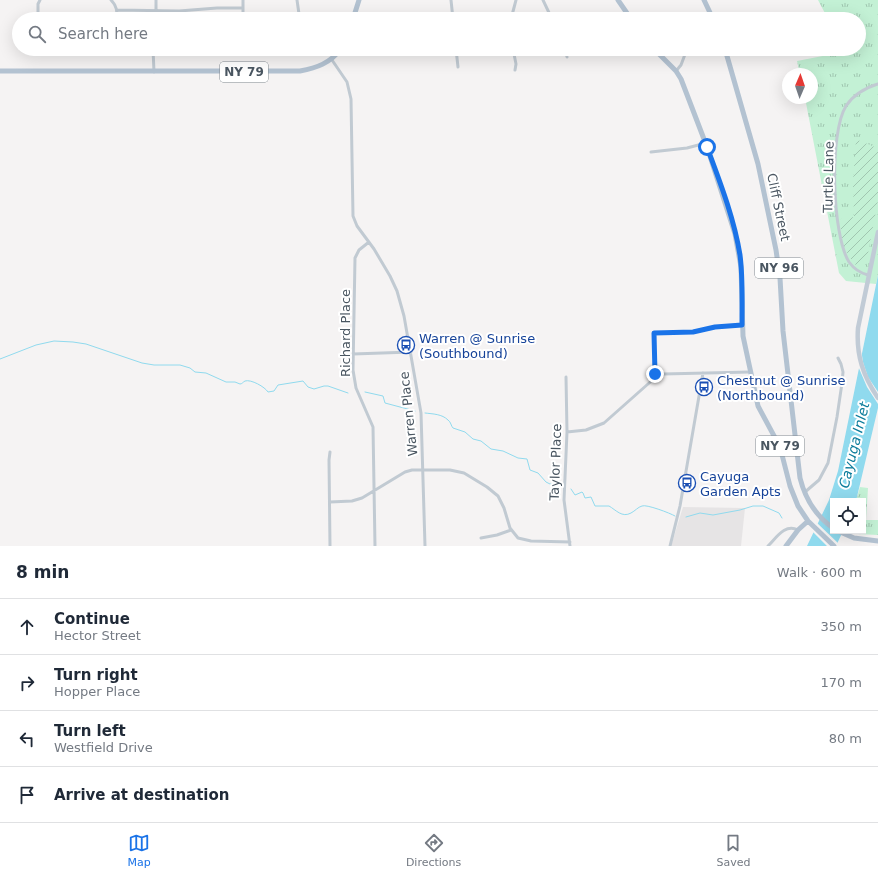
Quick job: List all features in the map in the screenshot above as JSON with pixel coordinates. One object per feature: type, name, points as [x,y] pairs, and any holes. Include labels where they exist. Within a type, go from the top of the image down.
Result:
[{"type":"main road","points":[[355,12],[359,0]]},
{"type":"main road","points":[[618,0],[626,12]]},
{"type":"main road","points":[[704,0],[710,12]]},
{"type":"main road","name":"NY 79","points":[[0,71],[300,71],[317,67],[332,60],[335,56]]},
{"type":"main road","name":"NY 79","points":[[661,56],[676,71],[686,90],[730,213],[738,248],[742,277],[742,325],[750,372],[758,406],[780,447],[790,486],[800,511],[808,521],[834,546]]},
{"type":"main road","name":"Cliff Street","points":[[727,56],[758,164],[776,250],[780,278],[783,330],[792,416],[800,478],[805,492]]},
{"type":"main road","points":[[878,232],[858,328],[857,347],[868,384],[878,398]]},
{"type":"main road","name":"NY 96","points":[[805,492],[816,512],[830,525]]},
{"type":"main road","points":[[786,546],[798,530],[808,521]]},
{"type":"main road","points":[[846,534],[861,539],[878,541]]},
{"type":"street","points":[[39,12],[40,0]]},
{"type":"street","points":[[111,0],[117,10],[178,11],[211,8],[243,8]]},
{"type":"street","points":[[156,0],[156,10]]},
{"type":"street","points":[[243,0],[243,12]]},
{"type":"street","points":[[297,0],[299,12]]},
{"type":"street","points":[[451,0],[452,12]]},
{"type":"street","points":[[512,12],[515,0]]},
{"type":"street","points":[[543,0],[549,12]]},
{"type":"street","points":[[153,56],[154,72]]},
{"type":"street","points":[[457,56],[458,67]]},
{"type":"street","points":[[514,56],[516,64],[515,70]]},
{"type":"street","points":[[676,71],[681,65],[684,56]]},
{"type":"street","name":"Warren Place","points":[[332,60],[343,75],[350,91],[352,212],[356,224],[384,264],[397,291],[404,316],[411,352],[421,413],[425,546]]},
{"type":"street","name":"Turtle Lane","points":[[868,275],[860,273],[853,267],[843,249],[837,218],[835,168],[838,130],[845,108],[859,92],[878,84]]},
{"type":"street","points":[[651,152],[687,148],[706,143]]},
{"type":"street","name":"Richard Place","points":[[369,242],[359,250],[355,258],[353,370],[355,385],[373,427],[376,546]]},
{"type":"street","points":[[657,376],[655,371],[654,333],[693,332],[715,327],[742,325]]},
{"type":"street","points":[[353,354],[411,352]]},
{"type":"street","points":[[805,492],[819,480],[828,463],[837,418],[843,372],[838,358]]},
{"type":"street","points":[[567,432],[586,430],[604,423],[657,376],[663,374],[750,372]]},
{"type":"street","points":[[670,546],[680,506],[703,373]]},
{"type":"street","name":"Taylor Place","points":[[566,377],[567,432],[564,500],[570,544]]},
{"type":"street","points":[[330,452],[330,546]]},
{"type":"street","points":[[330,502],[358,500],[405,472],[414,469],[450,470],[459,472],[487,487],[500,498],[511,530],[518,538],[528,541],[570,544]]},
{"type":"street","points":[[768,546],[787,529],[792,528],[798,530]]},
{"type":"street","points":[[481,538],[497,535],[511,530]]},
{"type":"shaded area","points":[[683,507],[745,508],[741,546],[671,546]]},
{"type":"green space","points":[[818,0],[878,0],[878,275],[876,284],[846,281],[839,273],[806,104],[818,104],[818,68],[799,68],[797,61],[823,56],[866,56],[866,12],[824,12]]},
{"type":"green space","points":[[856,140],[878,148],[878,200],[866,264],[858,267],[847,252],[841,232],[841,219],[854,217],[853,182]]},
{"type":"green space","points":[[860,487],[868,488],[866,520],[866,498],[857,498]]},
{"type":"green space","points":[[866,520],[878,520],[878,535],[857,534],[866,534]]},
{"type":"water","name":"Cayuga Inlet","points":[[878,275],[878,408],[857,498],[830,498],[830,534],[842,534],[836,546],[807,546],[829,500],[838,471]]},
{"type":"pier","points":[[861,349],[863,362],[868,377],[878,392],[878,404],[867,387],[858,366]]},
{"type":"pier","points":[[816,522],[839,544],[838,546],[827,546],[812,531]]},
{"type":"waterway","points":[[0,359],[36,345],[54,341],[73,342],[86,344],[142,363],[154,365],[180,365],[190,368],[195,372],[206,373],[226,382],[241,384],[245,381],[251,381],[261,386],[268,392],[274,391],[278,385],[303,381],[308,387],[314,389],[328,386],[348,393]]},
{"type":"waterway","points":[[365,392],[383,396],[385,403],[415,411]]},
{"type":"waterway","points":[[425,413],[446,418],[453,428],[465,432],[473,439],[481,441],[491,449],[503,451],[518,458],[527,459],[530,470],[538,473],[546,482],[550,484],[559,484]]},
{"type":"waterway","points":[[571,489],[575,495],[582,492],[585,498],[591,497],[595,506],[609,506],[625,515],[641,507],[648,506],[675,516]]},
{"type":"waterway","points":[[686,517],[700,513],[713,515],[753,506],[763,506],[779,513],[782,518]]},
{"type":"place","name":"Warren @ Sunrise (Southbound)","points":[[406,345]]},
{"type":"place","name":"Chestnut @ Sunrise (Northbound)","points":[[704,387]]},
{"type":"place","name":"Cayuga Garden Apts","points":[[687,483]]},
{"type":"route","points":[[655,374],[654,333],[693,332],[715,327],[742,325],[742,277],[738,248],[730,213],[707,147]]}]
